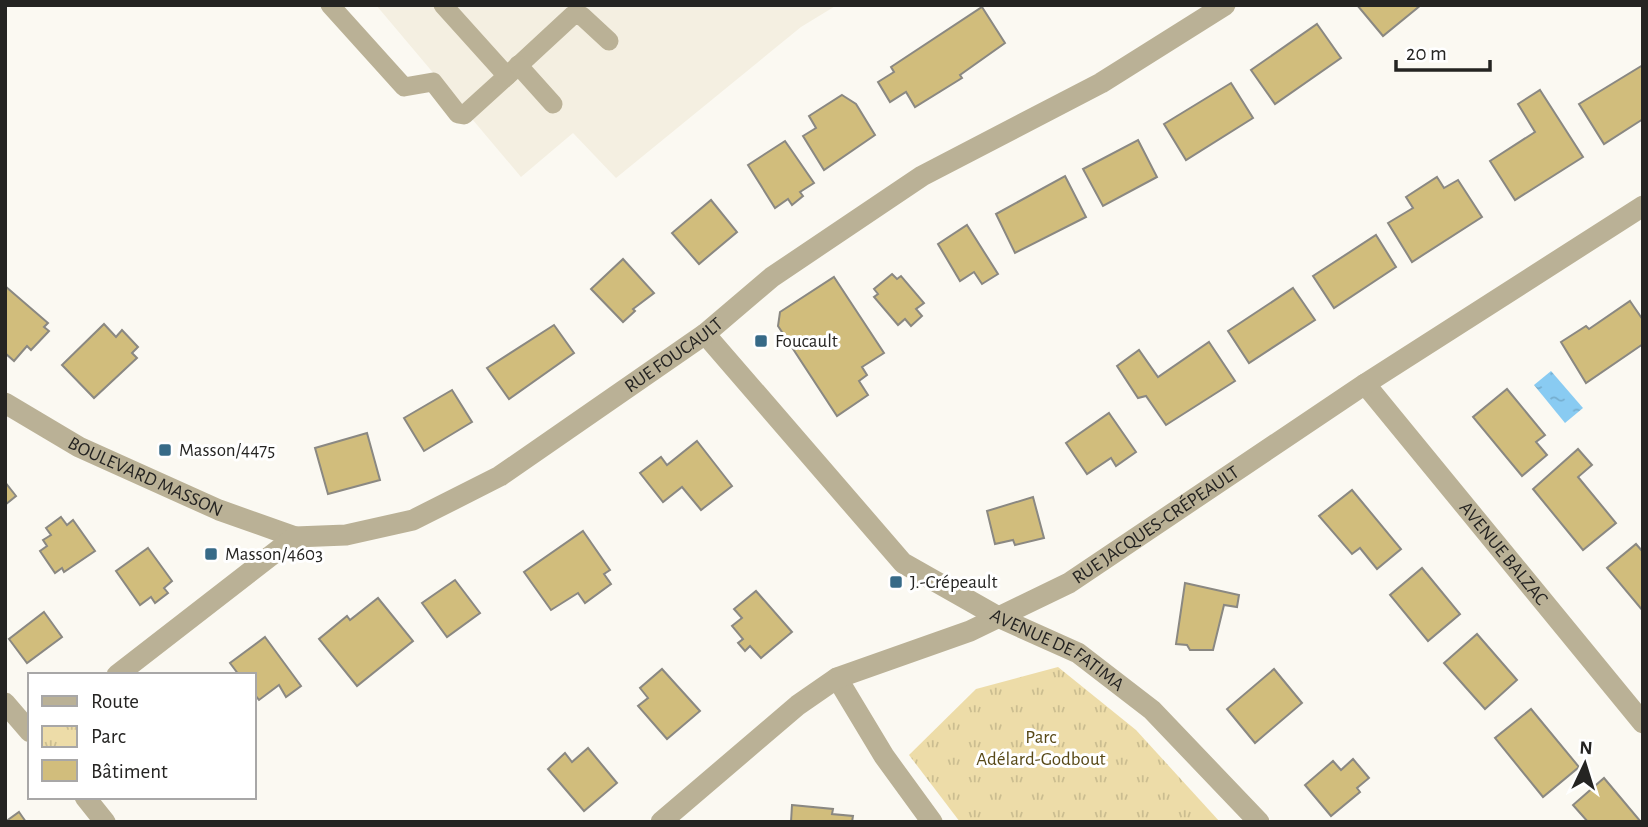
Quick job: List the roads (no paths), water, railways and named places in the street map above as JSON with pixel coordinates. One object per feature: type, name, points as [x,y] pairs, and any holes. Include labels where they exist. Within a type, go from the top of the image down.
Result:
[{"type":"street","name":"RUE FOUCAULT","points":[[295,537],[346,535],[413,520],[500,476],[705,334],[772,277],[922,176],[1101,83],[1225,5]]},
{"type":"street","name":"RUE JACQUES-CRÉPEAULT","points":[[661,822],[798,705],[837,678],[1000,618],[1069,583],[1364,384],[1643,206]]},
{"type":"street","name":"AVENUE DE FATIMA","points":[[705,334],[902,563],[1000,618],[1078,653],[1152,710],[1259,822]]},
{"type":"street","name":"AVENUE BALZAC","points":[[1364,384],[1642,721]]},
{"type":"street","name":"BOULEVARD MASSON","points":[[5,403],[79,447],[219,510],[295,537]]},
{"type":"street","points":[[120,673],[295,537]]},
{"type":"street","points":[[837,678],[884,756],[932,822]]},
{"type":"street","points":[[5,703],[28,730]]},
{"type":"street","points":[[87,799],[105,822]]},
{"type":"lane","points":[[330,5],[404,87],[433,82],[458,114],[464,115],[573,15],[582,16],[609,41]]},
{"type":"lane","points":[[443,5],[512,71],[553,104]]},
{"type":"water","points":[[1551,371],[1583,408],[1565,423],[1534,385]]},
{"type":"place","name":"Foucault","points":[[761,341]]},
{"type":"place","name":"Masson/4475","points":[[165,450]]},
{"type":"place","name":"Masson/4603","points":[[211,554]]},
{"type":"place","name":"J.-Crépeault","points":[[896,582]]},
{"type":"park label","name":"Parc Adélard-Godbout","points":[[1041,748]]}]
